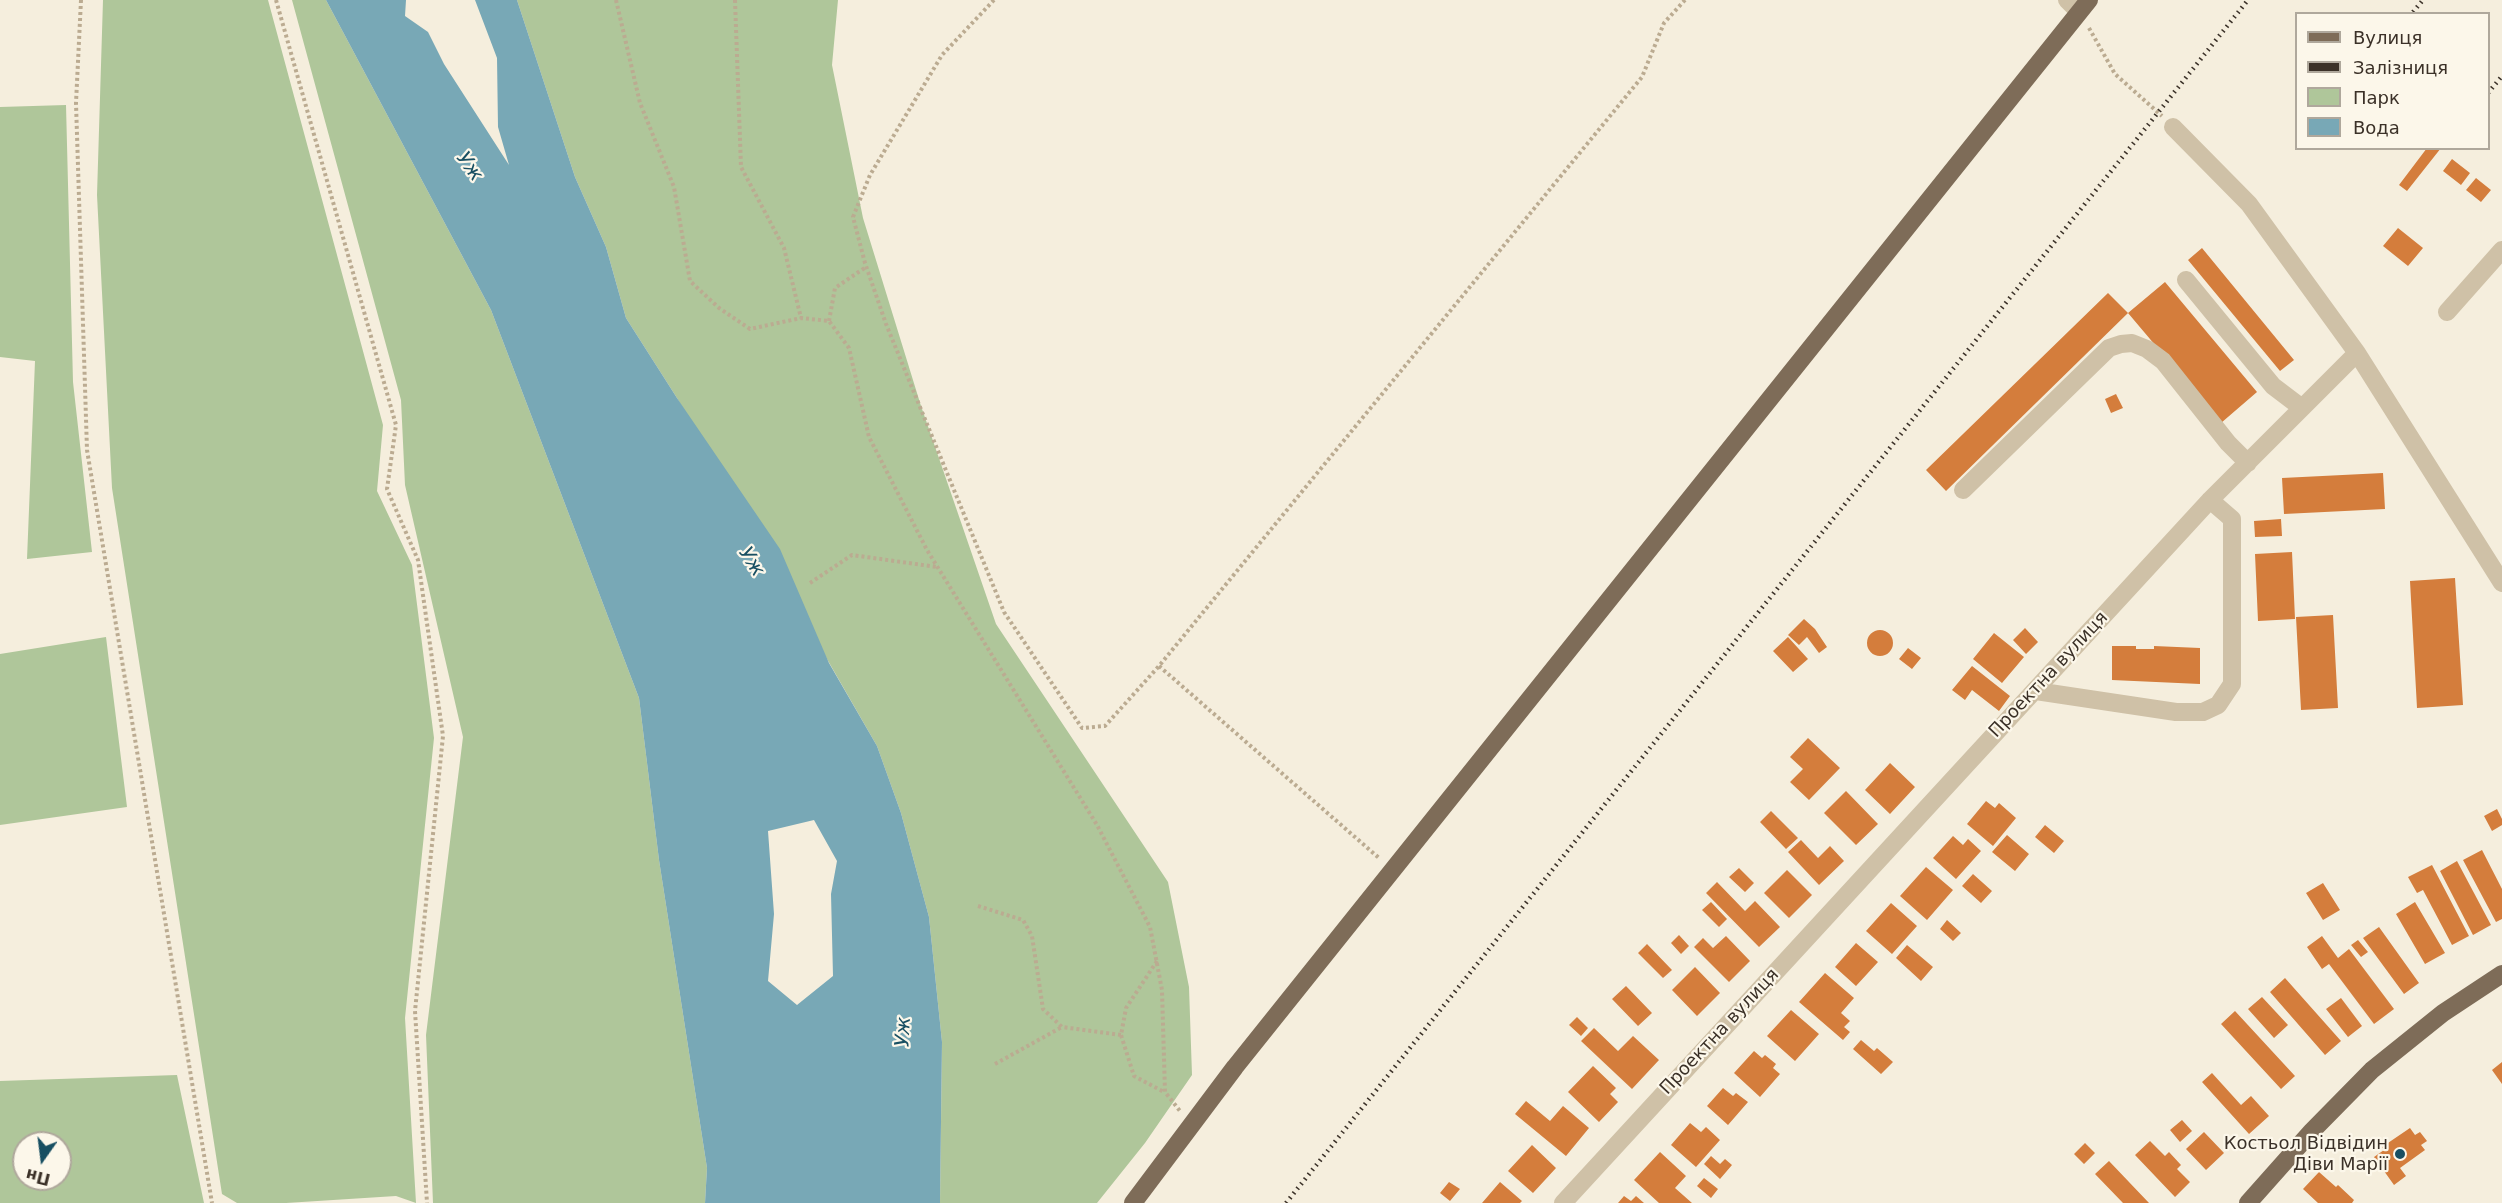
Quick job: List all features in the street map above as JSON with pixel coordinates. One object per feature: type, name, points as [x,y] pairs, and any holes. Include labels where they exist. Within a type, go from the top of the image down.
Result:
[{"type":"main road","points":[[1132,1203],[1235,1067],[2078,4]]},
{"type":"main road","points":[[2248,1203],[2312,1131],[2372,1070],[2443,1013],[2502,974]]},
{"type":"street","points":[[2173,127],[2249,204],[2357,353],[2502,583]]},
{"type":"street","points":[[2447,312],[2502,250]]},
{"type":"street","points":[[2186,280],[2273,386],[2302,408]]},
{"type":"street","points":[[1963,490],[2109,348],[2121,344],[2132,344],[2147,349],[2163,361],[2228,443],[2248,463]]},
{"type":"street","name":"Проектна вулиця","points":[[1563,1203],[1953,778],[2036,692],[2210,500],[2357,353]]},
{"type":"street","points":[[2036,692],[2176,712],[2203,712],[2218,705],[2232,684],[2232,519],[2210,500]]},
{"type":"path","points":[[81,0],[76,103],[87,450],[212,1203]]},
{"type":"path","points":[[276,0],[396,425],[387,489],[418,560],[443,736],[415,1011],[427,1203]]},
{"type":"path","points":[[616,0],[640,103],[674,187],[690,281],[719,308],[750,329],[801,318],[829,321]]},
{"type":"path","points":[[735,0],[741,167],[784,248],[801,318]]},
{"type":"path","points":[[994,0],[942,55],[870,175],[853,217],[866,267],[886,324],[1004,612],[1082,728],[1105,726],[1159,666],[1642,77],[1664,23],[1685,0]]},
{"type":"path","points":[[2078,4],[2115,74],[2173,127]]},
{"type":"path","points":[[866,267],[835,288],[829,321],[849,348],[869,436],[927,550],[1097,825],[1150,927],[1162,990],[1165,1092]]},
{"type":"path","points":[[810,583],[852,555],[938,567]]},
{"type":"path","points":[[1159,666],[1393,870]]},
{"type":"path","points":[[978,906],[1023,920],[1032,936],[1042,1009],[1062,1027],[1121,1035]]},
{"type":"path","points":[[1157,961],[1126,1008],[1121,1035],[1134,1076],[1165,1092],[1191,1126]]},
{"type":"path","points":[[996,1064],[1062,1027]]},
{"type":"green space","points":[[103,0],[268,0],[383,425],[377,491],[412,565],[434,738],[405,1018],[416,1203],[396,1196],[286,1203],[237,1203],[222,1194],[112,488],[97,195]]},
{"type":"green space","points":[[292,0],[326,0],[491,310],[639,698],[659,860],[707,1168],[705,1203],[433,1203],[426,1035],[463,737],[405,485],[401,400]]},
{"type":"green space","points":[[517,0],[838,0],[832,65],[863,218],[921,406],[996,624],[1168,882],[1189,987],[1192,1075],[1145,1143],[1097,1203],[940,1203],[942,1042],[929,917],[901,813],[877,746],[677,398],[626,318],[606,247],[575,177]]},
{"type":"green space","points":[[66,105],[73,382],[92,552],[27,559],[35,361],[0,357],[0,107]]},
{"type":"green space","points":[[106,637],[127,807],[0,825],[0,654]]},
{"type":"green space","points":[[177,1075],[204,1203],[0,1203],[0,1081]]},
{"type":"water","name":"Уж","points":[[326,0],[406,0],[405,16],[428,32],[444,64],[509,165],[498,127],[497,58],[475,0],[517,0],[575,177],[606,247],[626,318],[677,398],[780,549],[829,663],[877,746],[901,813],[929,917],[942,1042],[940,1203],[705,1203],[707,1168],[659,860],[639,698],[491,310]],"holes":[[[814,820],[837,861],[831,894],[833,976],[797,1005],[768,981],[774,914],[768,831]]]},
{"type":"building","points":[[2425,150],[2439,150],[2407,191],[2399,185]]},
{"type":"building","points":[[2452,159],[2470,173],[2461,185],[2443,171]]},
{"type":"building","points":[[2476,178],[2491,190],[2481,202],[2466,190]]},
{"type":"building","points":[[2398,228],[2423,248],[2408,266],[2383,246]]},
{"type":"building","points":[[2202,248],[2294,360],[2280,371],[2188,260]]},
{"type":"building","points":[[2165,282],[2257,392],[2221,423],[2128,313]]},
{"type":"building","points":[[2108,293],[2128,313],[1946,491],[1926,470]]},
{"type":"building","points":[[2116,394],[2123,408],[2111,413],[2105,399]]},
{"type":"building","points":[[2383,473],[2385,509],[2284,514],[2282,478]]},
{"type":"building","points":[[2281,519],[2282,536],[2255,537],[2254,521]]},
{"type":"building","points":[[2292,552],[2295,619],[2258,621],[2255,554]]},
{"type":"building","points":[[2455,578],[2463,705],[2417,708],[2410,581]]},
{"type":"building","points":[[2333,615],[2338,708],[2301,710],[2296,617]]},
{"type":"building","points":[[1804,619],[1815,629],[1827,647],[1819,653],[1807,637],[1799,645],[1788,635]]},
{"type":"building","points":[[2025,628],[2038,642],[2026,654],[2013,640]]},
{"type":"building","points":[[1880,630],[1889,634],[1893,643],[1889,652],[1880,656],[1871,652],[1867,643],[1871,634]]},
{"type":"building","points":[[1994,633],[2024,657],[2002,683],[1973,659]]},
{"type":"building","points":[[1788,637],[1808,659],[1793,672],[1773,651]]},
{"type":"building","points":[[2112,646],[2136,646],[2136,649],[2154,649],[2154,646],[2200,648],[2200,684],[2112,680]]},
{"type":"building","points":[[1908,648],[1921,658],[1912,669],[1899,659]]},
{"type":"building","points":[[1972,666],[2010,696],[1999,711],[1972,690],[1965,700],[1952,690]]},
{"type":"building","points":[[1808,738],[1840,768],[1809,800],[1790,782],[1803,769],[1790,757]]},
{"type":"building","points":[[1890,763],[1915,787],[1890,814],[1865,790]]},
{"type":"building","points":[[1846,791],[1878,824],[1856,845],[1824,813]]},
{"type":"building","points":[[1986,801],[1995,808],[1999,803],[2016,818],[1993,846],[1967,824]]},
{"type":"building","points":[[2497,809],[2502,825],[2492,831],[2484,816]]},
{"type":"building","points":[[1771,811],[1798,838],[1786,849],[1760,822]]},
{"type":"building","points":[[2045,825],[2064,841],[2054,853],[2035,837]]},
{"type":"building","points":[[2007,835],[2029,854],[2015,871],[1992,852]]},
{"type":"building","points":[[1953,836],[1963,845],[1968,839],[1981,851],[1956,879],[1933,858]]},
{"type":"building","points":[[1801,840],[1818,858],[1830,846],[1844,861],[1819,885],[1788,852]]},
{"type":"building","points":[[2482,850],[2502,889],[2502,919],[2496,922],[2463,860]]},
{"type":"building","points":[[2457,861],[2491,925],[2473,935],[2440,871]]},
{"type":"building","points":[[2432,865],[2469,936],[2452,945],[2423,890],[2417,893],[2408,877]]},
{"type":"building","points":[[1926,867],[1953,890],[1927,920],[1900,896]]},
{"type":"building","points":[[1739,868],[1754,883],[1745,892],[1729,877]]},
{"type":"building","points":[[1787,870],[1812,895],[1789,918],[1764,893]]},
{"type":"building","points":[[1973,874],[1992,891],[1981,903],[1962,886]]},
{"type":"building","points":[[1717,882],[1745,911],[1755,901],[1780,927],[1759,947],[1706,893]]},
{"type":"building","points":[[2323,883],[2340,910],[2323,920],[2306,893]]},
{"type":"building","points":[[1711,902],[1727,919],[1719,927],[1702,910]]},
{"type":"building","points":[[2415,902],[2445,953],[2425,964],[2396,914]]},
{"type":"building","points":[[1891,903],[1917,926],[1892,954],[1866,931]]},
{"type":"building","points":[[1947,920],[1961,933],[1953,941],[1940,929]]},
{"type":"building","points":[[2379,927],[2419,983],[2404,994],[2363,938]]},
{"type":"building","points":[[1679,935],[1689,946],[1681,954],[1671,943]]},
{"type":"building","points":[[1726,936],[1750,961],[1729,982],[1694,947],[1703,938],[1713,948]]},
{"type":"building","points":[[2322,936],[2338,958],[2349,949],[2394,1009],[2374,1024],[2329,964],[2322,969],[2307,947]]},
{"type":"building","points":[[2358,940],[2368,952],[2361,957],[2351,945]]},
{"type":"building","points":[[1856,943],[1878,962],[1856,986],[1835,967]]},
{"type":"building","points":[[1647,944],[1672,970],[1663,978],[1638,953]]},
{"type":"building","points":[[1907,945],[1933,967],[1921,981],[1896,958]]},
{"type":"building","points":[[1695,967],[1720,993],[1697,1016],[1672,990]]},
{"type":"building","points":[[1825,973],[1854,998],[1841,1013],[1850,1021],[1844,1027],[1850,1032],[1843,1040],[1799,1002]]},
{"type":"building","points":[[2285,978],[2341,1041],[2325,1055],[2270,992]]},
{"type":"building","points":[[1626,986],[1652,1013],[1638,1026],[1612,999]]},
{"type":"building","points":[[2262,997],[2288,1025],[2274,1038],[2248,1009]]},
{"type":"building","points":[[2341,998],[2362,1026],[2348,1037],[2326,1009]]},
{"type":"building","points":[[1791,1010],[1819,1034],[1795,1061],[1767,1036]]},
{"type":"building","points":[[2235,1011],[2295,1076],[2281,1089],[2221,1024]]},
{"type":"building","points":[[1577,1017],[1588,1028],[1581,1036],[1569,1025]]},
{"type":"building","points":[[1594,1028],[1618,1051],[1633,1036],[1659,1060],[1632,1089],[1581,1041]]},
{"type":"building","points":[[1861,1040],[1874,1051],[1877,1048],[1893,1062],[1881,1074],[1853,1049]]},
{"type":"building","points":[[1754,1051],[1762,1058],[1765,1055],[1776,1064],[1773,1068],[1780,1074],[1760,1097],[1734,1073]]},
{"type":"building","points":[[2502,1062],[2502,1084],[2492,1070]]},
{"type":"building","points":[[1593,1066],[1616,1088],[1610,1094],[1618,1102],[1599,1122],[1568,1092]]},
{"type":"building","points":[[2212,1073],[2241,1105],[2251,1096],[2269,1116],[2249,1134],[2202,1082]]},
{"type":"building","points":[[1723,1088],[1733,1096],[1736,1093],[1748,1102],[1728,1125],[1707,1106]]},
{"type":"building","points":[[1526,1101],[1550,1121],[1563,1106],[1589,1128],[1566,1156],[1515,1114]]},
{"type":"building","points":[[2182,1120],[2192,1131],[2180,1142],[2170,1130]]},
{"type":"building","points":[[1690,1123],[1701,1132],[1706,1127],[1720,1140],[1696,1167],[1671,1145]]},
{"type":"building","name":"Костьол Відвідин Діви Марії","points":[[2410,1128],[2415,1135],[2420,1132],[2427,1141],[2421,1145],[2425,1150],[2400,1168],[2406,1176],[2394,1185],[2374,1157],[2384,1150],[2382,1147]]},
{"type":"building","points":[[2204,1132],[2224,1153],[2206,1170],[2186,1149]]},
{"type":"building","points":[[2150,1141],[2165,1156],[2169,1152],[2181,1165],[2177,1169],[2190,1182],[2175,1197],[2135,1155]]},
{"type":"building","points":[[2085,1143],[2095,1153],[2084,1164],[2074,1154]]},
{"type":"building","points":[[1532,1145],[1556,1168],[1533,1193],[1508,1171]]},
{"type":"building","points":[[1660,1152],[1686,1176],[1675,1188],[1692,1203],[1659,1203],[1634,1180]]},
{"type":"building","points":[[1711,1156],[1720,1164],[1725,1159],[1732,1165],[1720,1179],[1704,1164]]},
{"type":"building","points":[[2109,1161],[2149,1203],[2123,1203],[2095,1174]]},
{"type":"building","points":[[2319,1172],[2354,1200],[2352,1203],[2318,1203],[2303,1189]]},
{"type":"building","points":[[1704,1178],[1718,1189],[1711,1198],[1697,1186]]},
{"type":"building","points":[[1449,1182],[1460,1189],[1450,1201],[1440,1193]]},
{"type":"building","points":[[1500,1182],[1522,1201],[1520,1203],[1482,1203]]},
{"type":"building","points":[[1624,1196],[1631,1201],[1636,1196],[1644,1203],[1618,1203]]},
{"type":"railway","points":[[1286,1203],[2248,0]]},
{"type":"railway","points":[[2413,12],[2423,0]]},
{"type":"railway","points":[[2490,91],[2502,76]]},
{"type":"place","name":"Костьол Відвідин Діви Марії","points":[[2400,1154]]}]
